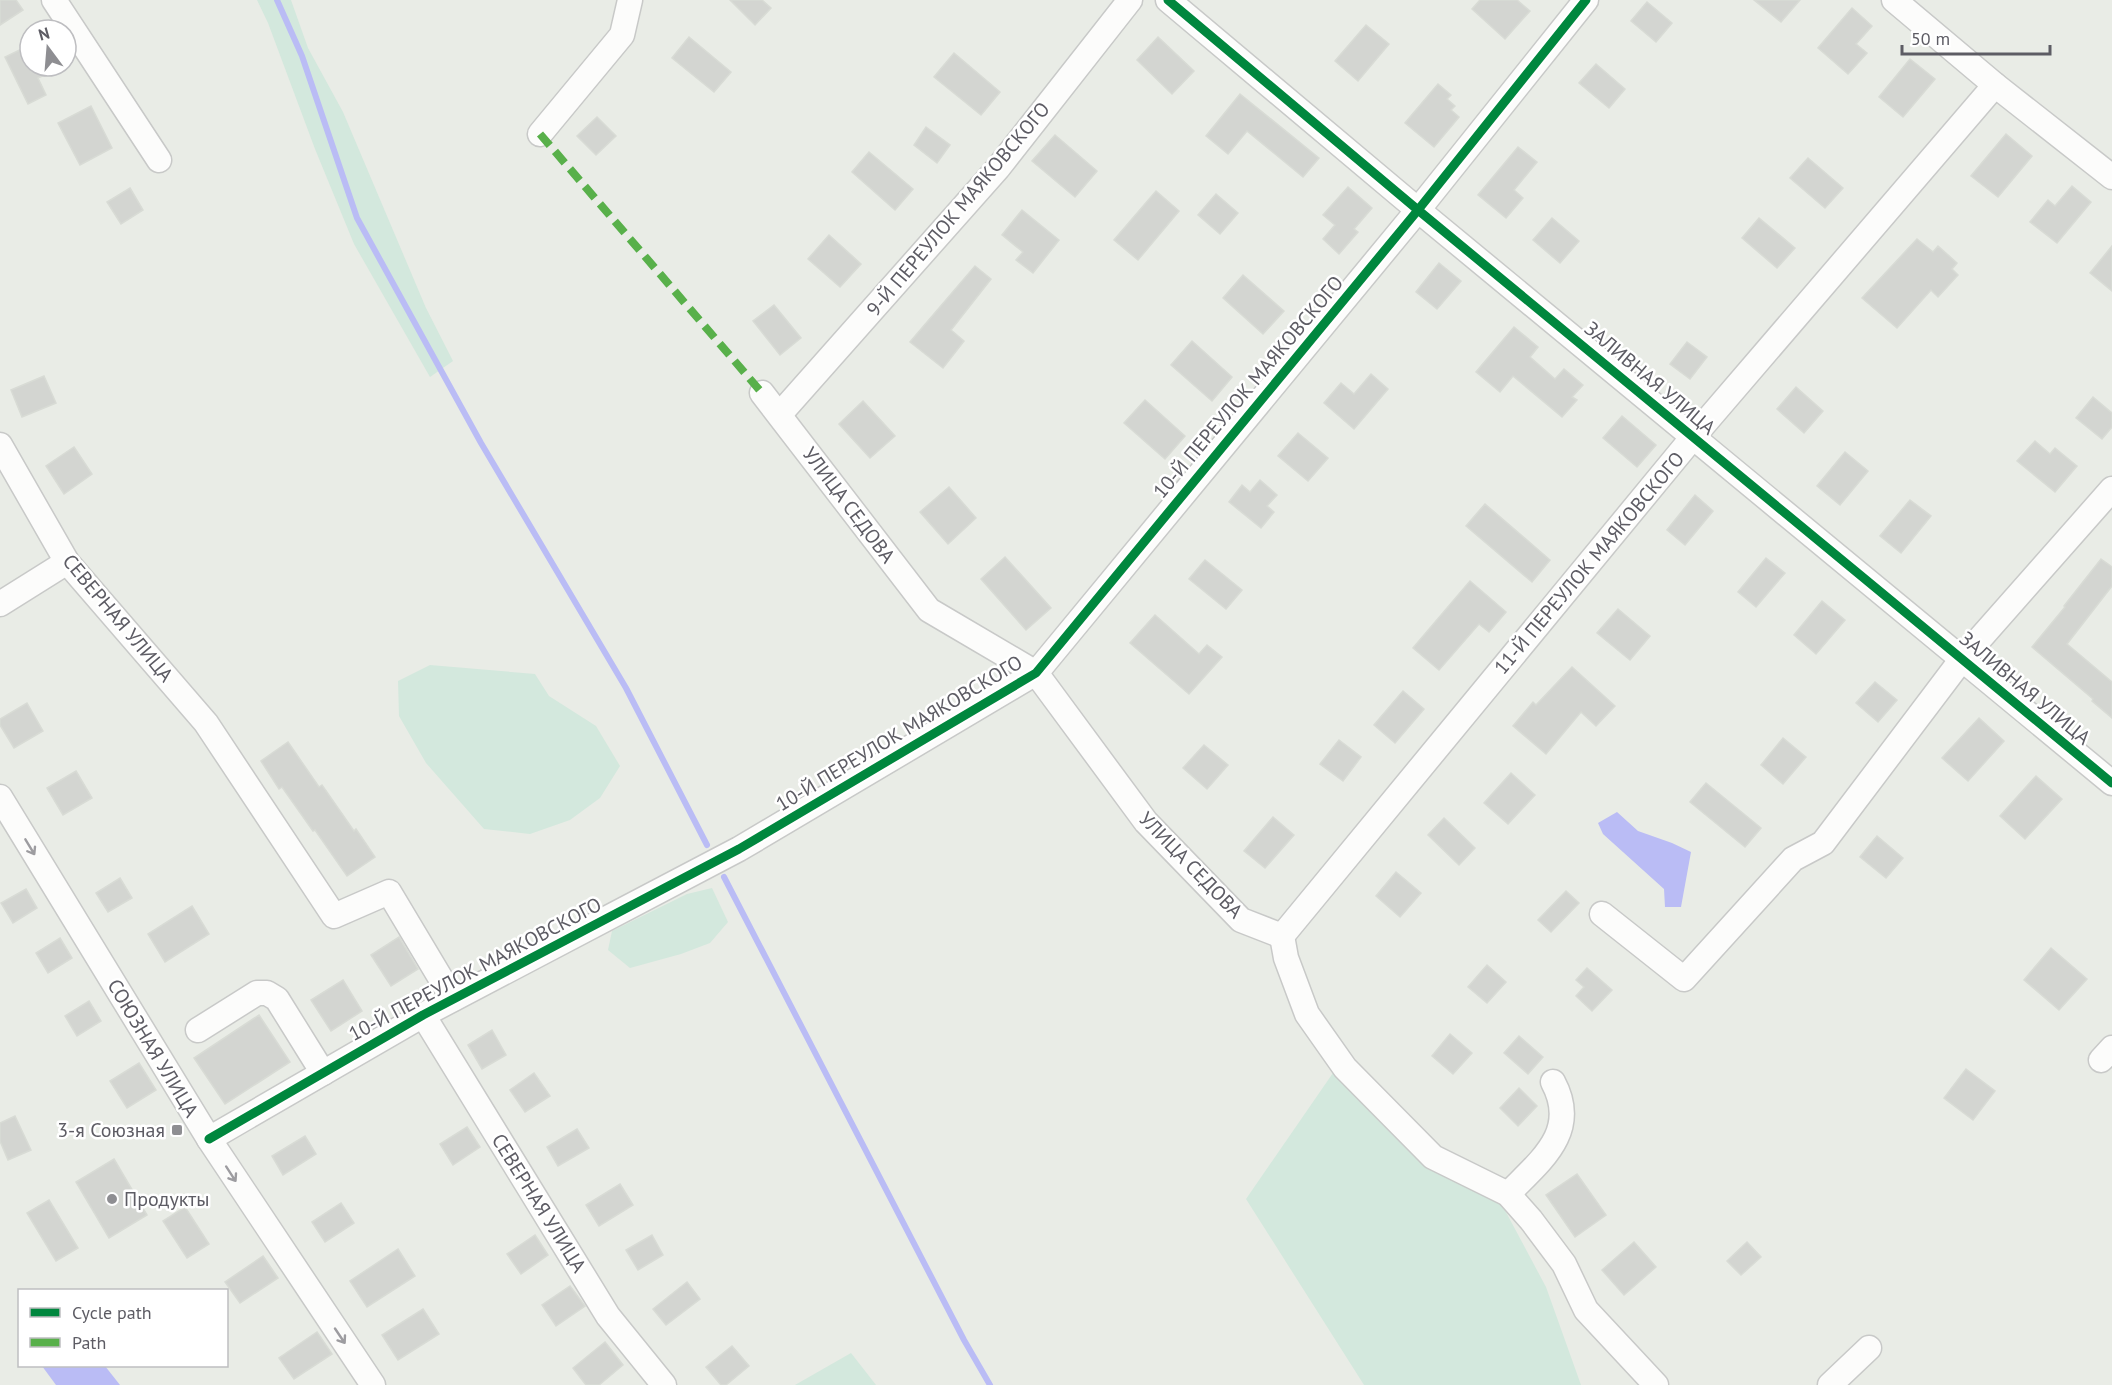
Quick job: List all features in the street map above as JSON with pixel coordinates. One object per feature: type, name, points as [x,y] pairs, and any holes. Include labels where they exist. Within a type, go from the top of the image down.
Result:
[{"type":"street","points":[[54,0],[159,160]]},
{"type":"street","points":[[540,134],[622,35],[630,0]]},
{"type":"street","name":"9-Й ПЕРЕУЛОК МАЯКОВСКОГО","points":[[780,414],[998,168],[1130,0]]},
{"type":"street","name":"ЗАЛИВНАЯ УЛИЦА","points":[[1168,0],[1418,210],[2112,783]]},
{"type":"street","name":"10-Й ПЕРЕУЛОК МАЯКОВСКОГО","points":[[208,1139],[423,1015],[739,849],[1036,673],[1418,210],[1586,0]]},
{"type":"street","points":[[1894,0],[1995,85],[2112,177]]},
{"type":"street","name":"11-Й ПЕРЕУЛОК МАЯКОВСКОГО","points":[[1282,936],[1693,437],[1995,85]]},
{"type":"street","name":"УЛИЦА СЕДОВА","points":[[762,393],[929,610],[1036,673],[1146,822],[1241,920],[1282,936]]},
{"type":"street","name":"СЕВЕРНАЯ УЛИЦА","points":[[0,445],[68,562],[206,723],[334,916],[389,892],[453,999]]},
{"type":"street","points":[[1602,914],[1684,980],[1794,859],[1823,843],[1962,659],[2112,489]]},
{"type":"street","points":[[0,604],[68,562]]},
{"type":"street","name":"СОЮЗНАЯ УЛИЦА","points":[[0,797],[208,1139],[373,1385]]},
{"type":"street","points":[[1282,936],[1286,958],[1307,1014],[1345,1068],[1433,1156],[1508,1194],[1564,1264],[1586,1310],[1656,1385]]},
{"type":"street","points":[[198,1030],[257,993],[267,993],[277,999],[323,1073]]},
{"type":"street","name":"СЕВЕРНАЯ УЛИЦА","points":[[423,1015],[608,1316],[664,1385]]},
{"type":"street","points":[[1508,1194],[1550,1152],[1562,1124],[1562,1097],[1553,1082]]},
{"type":"street","points":[[1830,1385],[1869,1348]]},
{"type":"green space","points":[[257,0],[291,0],[308,48],[343,112],[426,308],[453,361],[430,377],[354,244]]},
{"type":"green space","points":[[430,665],[535,674],[549,696],[596,726],[620,766],[600,798],[570,820],[530,834],[484,829],[426,763],[399,716],[398,681]]},
{"type":"green space","points":[[712,888],[728,922],[710,943],[681,954],[630,968],[608,950],[612,931],[687,894]]},
{"type":"green space","points":[[1335,1070],[1421,1163],[1500,1201],[1546,1287],[1581,1385],[1364,1385],[1246,1199]]},
{"type":"green space","points":[[851,1353],[876,1385],[795,1385]]},
{"type":"water","points":[[1617,812],[1638,831],[1691,852],[1681,907],[1665,907],[1664,889],[1603,834],[1598,823]]},
{"type":"water","points":[[43,1367],[106,1367],[120,1385],[56,1385]]},
{"type":"building","points":[[0,0],[16,0],[23,10],[0,25]]},
{"type":"building","points":[[730,0],[762,0],[771,8],[755,25]]},
{"type":"building","points":[[1480,0],[1517,0],[1530,11],[1505,39],[1472,9]]},
{"type":"building","points":[[1754,0],[1800,0],[1781,22]]},
{"type":"building","points":[[1647,2],[1672,23],[1656,42],[1631,21]]},
{"type":"building","points":[[1852,8],[1872,26],[1856,44],[1867,53],[1848,74],[1818,48]]},
{"type":"building","points":[[1366,25],[1389,44],[1358,81],[1335,61]]},
{"type":"building","points":[[689,37],[731,72],[714,92],[672,58]]},
{"type":"building","points":[[1158,37],[1194,71],[1172,94],[1137,60]]},
{"type":"building","points":[[18,51],[18,78],[38,78],[46,95],[28,104],[5,57]]},
{"type":"building","points":[[954,53],[1000,92],[981,115],[934,77]]},
{"type":"building","points":[[1910,59],[1935,79],[1903,117],[1879,97]]},
{"type":"building","points":[[1596,64],[1625,89],[1609,108],[1579,83]]},
{"type":"building","points":[[1438,84],[1451,95],[1447,99],[1455,106],[1451,110],[1459,117],[1434,147],[1405,123]]},
{"type":"building","points":[[1240,94],[1319,158],[1303,177],[1247,131],[1228,154],[1206,136]]},
{"type":"building","points":[[91,106],[112,148],[80,165],[58,123]]},
{"type":"building","points":[[597,117],[616,136],[596,155],[577,136]]},
{"type":"building","points":[[926,127],[950,145],[937,163],[914,145]]},
{"type":"building","points":[[2006,134],[2032,156],[1998,197],[1971,176]]},
{"type":"building","points":[[1055,135],[1097,171],[1075,197],[1032,161]]},
{"type":"building","points":[[1518,147],[1537,162],[1514,190],[1523,198],[1506,218],[1478,195]]},
{"type":"building","points":[[869,152],[913,189],[895,210],[852,172]]},
{"type":"building","points":[[1808,158],[1843,188],[1825,208],[1790,178]]},
{"type":"building","points":[[2072,186],[2091,202],[2057,243],[2030,222],[2048,200],[2055,206]]},
{"type":"building","points":[[1348,187],[1372,208],[1354,229],[1358,232],[1339,254],[1323,239],[1335,225],[1323,215]]},
{"type":"building","points":[[130,188],[143,210],[121,224],[107,202]]},
{"type":"building","points":[[1156,191],[1179,211],[1138,260],[1114,240]]},
{"type":"building","points":[[1216,194],[1238,213],[1220,234],[1198,215]]},
{"type":"building","points":[[1022,210],[1059,240],[1033,273],[1016,260],[1023,252],[1002,235]]},
{"type":"building","points":[[1552,218],[1579,241],[1560,263],[1533,240]]},
{"type":"building","points":[[1759,218],[1795,248],[1777,268],[1742,238]]},
{"type":"building","points":[[829,235],[861,264],[840,287],[808,259]]},
{"type":"building","points":[[1917,239],[1933,252],[1938,246],[1957,263],[1952,269],[1958,275],[1938,297],[1931,290],[1897,328],[1862,298]]},
{"type":"building","points":[[2112,246],[2112,291],[2090,273]]},
{"type":"building","points":[[1439,263],[1461,281],[1437,309],[1416,292]]},
{"type":"building","points":[[975,266],[991,279],[951,330],[964,341],[943,368],[910,342]]},
{"type":"building","points":[[1243,275],[1284,311],[1263,334],[1223,298]]},
{"type":"building","points":[[774,305],[801,338],[780,355],[753,321]]},
{"type":"building","points":[[1514,327],[1538,347],[1530,357],[1555,379],[1564,369],[1583,385],[1572,397],[1577,400],[1562,417],[1513,376],[1500,392],[1476,372]]},
{"type":"building","points":[[1192,341],[1232,377],[1212,401],[1171,365]]},
{"type":"building","points":[[1687,342],[1707,357],[1690,379],[1670,364]]},
{"type":"building","points":[[1371,374],[1388,389],[1354,429],[1324,403],[1341,383],[1354,394]]},
{"type":"building","points":[[44,376],[56,403],[22,417],[11,390]]},
{"type":"building","points":[[1796,387],[1823,411],[1804,433],[1777,409]]},
{"type":"building","points":[[2093,397],[2112,413],[2112,427],[2102,439],[2076,418]]},
{"type":"building","points":[[1145,400],[1185,436],[1165,459],[1124,423]]},
{"type":"building","points":[[863,401],[895,436],[870,458],[839,424]]},
{"type":"building","points":[[1622,416],[1656,445],[1637,467],[1603,438]]},
{"type":"building","points":[[1298,433],[1328,458],[1308,481],[1278,456]]},
{"type":"building","points":[[2035,441],[2050,454],[2055,448],[2077,466],[2055,492],[2017,461]]},
{"type":"building","points":[[74,447],[92,474],[64,494],[46,466]]},
{"type":"building","points":[[1845,452],[1868,471],[1840,505],[1817,486]]},
{"type":"building","points":[[1260,480],[1277,495],[1267,506],[1274,512],[1261,528],[1229,502],[1242,485],[1250,492]]},
{"type":"building","points":[[949,487],[976,518],[948,544],[920,512]]},
{"type":"building","points":[[1695,495],[1713,511],[1685,545],[1667,530]]},
{"type":"building","points":[[1910,500],[1931,516],[1901,553],[1880,536]]},
{"type":"building","points":[[1485,504],[1550,560],[1532,582],[1466,526]]},
{"type":"building","points":[[1005,557],[1051,608],[1026,630],[981,579]]},
{"type":"building","points":[[1766,558],[1785,573],[1756,607],[1738,592]]},
{"type":"building","points":[[2101,559],[2112,567],[2112,586],[2067,644],[2112,682],[2112,718],[2032,647]]},
{"type":"building","points":[[1205,560],[1242,590],[1226,609],[1189,579]]},
{"type":"building","points":[[1470,581],[1506,612],[1489,632],[1479,624],[1439,670],[1413,648]]},
{"type":"building","points":[[1822,601],[1845,620],[1816,654],[1794,635]]},
{"type":"building","points":[[1618,609],[1650,636],[1630,660],[1597,633]]},
{"type":"building","points":[[1155,615],[1199,654],[1207,645],[1222,657],[1189,694],[1130,643]]},
{"type":"building","points":[[1572,667],[1615,706],[1596,726],[1581,712],[1546,754],[1513,726],[1533,702],[1536,705]]},
{"type":"building","points":[[1875,682],[1897,700],[1878,722],[1856,703]]},
{"type":"building","points":[[1403,691],[1424,709],[1395,743],[1374,725]]},
{"type":"building","points":[[27,703],[43,731],[14,748],[0,725],[0,719]]},
{"type":"building","points":[[1979,718],[2004,741],[1968,781],[1942,758]]},
{"type":"building","points":[[1783,738],[1806,757],[1783,784],[1761,765]]},
{"type":"building","points":[[1339,740],[1361,757],[1343,781],[1320,764]]},
{"type":"building","points":[[288,742],[319,787],[322,785],[375,857],[347,876],[282,787],[279,789],[261,761]]},
{"type":"building","points":[[1204,745],[1228,765],[1207,789],[1183,768]]},
{"type":"building","points":[[76,771],[92,798],[63,815],[47,788]]},
{"type":"building","points":[[1511,773],[1535,795],[1508,824],[1484,803]]},
{"type":"building","points":[[2036,776],[2062,799],[2025,839],[2000,816]]},
{"type":"building","points":[[1706,783],[1761,828],[1745,847],[1690,802]]},
{"type":"building","points":[[1273,817],[1294,835],[1265,868],[1244,851]]},
{"type":"building","points":[[1444,818],[1475,848],[1459,865],[1428,835]]},
{"type":"building","points":[[1877,836],[1903,858],[1886,878],[1860,857]]},
{"type":"building","points":[[1396,872],[1421,893],[1400,917],[1376,896]]},
{"type":"building","points":[[120,878],[132,898],[108,912],[96,893]]},
{"type":"building","points":[[26,889],[37,908],[13,923],[1,903]]},
{"type":"building","points":[[1566,891],[1579,903],[1551,932],[1538,920]]},
{"type":"building","points":[[192,906],[209,934],[165,962],[148,934]]},
{"type":"building","points":[[399,937],[418,969],[391,986],[371,955]]},
{"type":"building","points":[[60,938],[72,958],[48,973],[36,953]]},
{"type":"building","points":[[2051,948],[2087,979],[2059,1010],[2024,980]]},
{"type":"building","points":[[1487,965],[1506,982],[1487,1003],[1468,987]]},
{"type":"building","points":[[1587,968],[1612,990],[1592,1011],[1576,996],[1584,987],[1576,980]]},
{"type":"building","points":[[343,980],[362,1011],[331,1031],[311,1000]]},
{"type":"building","points":[[89,1001],[101,1021],[77,1036],[65,1016]]},
{"type":"building","points":[[259,1015],[290,1062],[225,1104],[194,1058]]},
{"type":"building","points":[[492,1030],[506,1055],[482,1069],[468,1045]]},
{"type":"building","points":[[1450,1034],[1472,1053],[1453,1074],[1432,1056]]},
{"type":"building","points":[[1519,1036],[1543,1057],[1528,1074],[1504,1053]]},
{"type":"building","points":[[139,1063],[156,1090],[127,1108],[110,1081]]},
{"type":"building","points":[[1966,1069],[1995,1091],[1973,1120],[1944,1098]]},
{"type":"building","points":[[534,1073],[550,1096],[525,1112],[510,1090]]},
{"type":"building","points":[[1519,1088],[1537,1106],[1518,1126],[1500,1108]]},
{"type":"building","points":[[15,1116],[31,1150],[8,1160],[0,1141],[0,1123]]},
{"type":"building","points":[[467,1127],[480,1147],[453,1165],[440,1144]]},
{"type":"building","points":[[577,1129],[589,1148],[558,1166],[547,1147]]},
{"type":"building","points":[[305,1136],[316,1154],[283,1175],[272,1156]]},
{"type":"building","name":"Продукты","points":[[114,1159],[147,1215],[109,1238],[76,1182]]},
{"type":"building","points":[[1577,1174],[1606,1215],[1575,1237],[1546,1195]]},
{"type":"building","points":[[620,1184],[633,1205],[599,1226],[586,1205]]},
{"type":"building","points":[[49,1200],[78,1248],[56,1261],[27,1213]]},
{"type":"building","points":[[341,1203],[354,1223],[325,1242],[312,1222]]},
{"type":"building","points":[[185,1207],[209,1244],[187,1258],[163,1221]]},
{"type":"building","points":[[535,1235],[548,1255],[521,1274],[507,1254]]},
{"type":"building","points":[[652,1235],[663,1255],[638,1270],[626,1250]]},
{"type":"building","points":[[1634,1242],[1656,1267],[1624,1295],[1602,1270]]},
{"type":"building","points":[[1747,1242],[1761,1257],[1741,1275],[1727,1261]]},
{"type":"building","points":[[398,1249],[415,1276],[367,1307],[350,1281]]},
{"type":"building","points":[[263,1256],[278,1278],[240,1303],[225,1282]]},
{"type":"building","points":[[687,1282],[700,1299],[666,1325],[653,1309]]},
{"type":"building","points":[[570,1286],[585,1306],[556,1326],[542,1305]]},
{"type":"building","points":[[423,1309],[439,1334],[398,1360],[382,1335]]},
{"type":"building","points":[[317,1332],[332,1354],[294,1379],[279,1358]]},
{"type":"building","points":[[605,1342],[623,1365],[599,1385],[586,1385],[573,1368]]},
{"type":"building","points":[[732,1346],[749,1366],[726,1385],[721,1385],[706,1367]]},
{"type":"waterway","points":[[277,0],[302,56],[357,218],[481,443],[626,688],[707,845]]},
{"type":"waterway","points":[[724,877],[964,1340],[990,1385]]},
{"type":"marked path","points":[[540,134],[762,393]]},
{"type":"cycle path","points":[[1168,0],[1418,210],[2112,783]]},
{"type":"cycle path","points":[[209,1139],[423,1015],[739,849],[1036,673],[1418,210],[1586,0]]},
{"type":"place","name":"3-я Союзная","points":[[177,1130]]},
{"type":"place","name":"Продукты","points":[[112,1199]]}]
